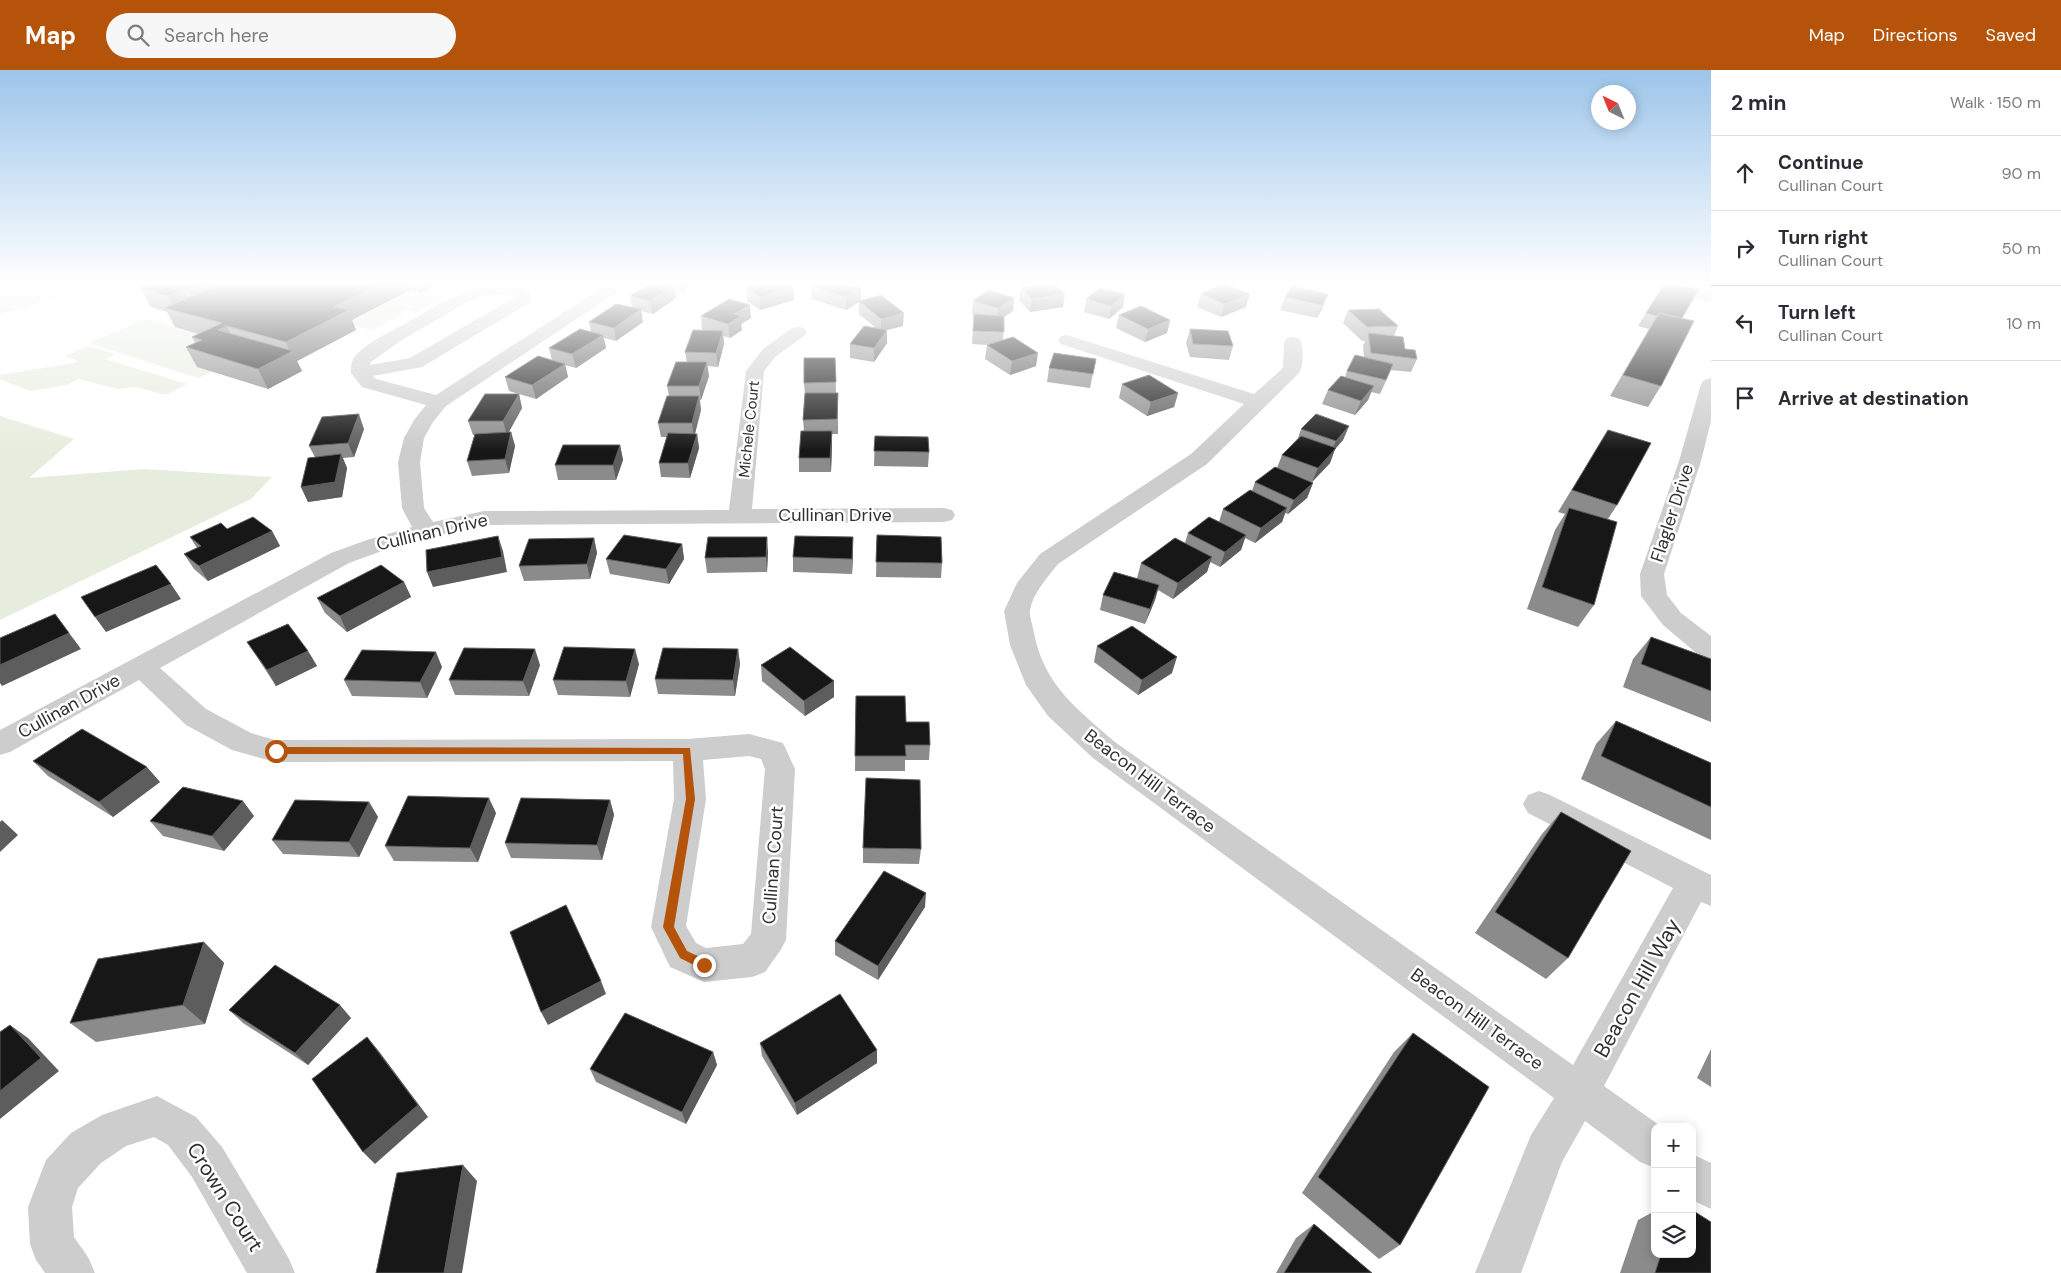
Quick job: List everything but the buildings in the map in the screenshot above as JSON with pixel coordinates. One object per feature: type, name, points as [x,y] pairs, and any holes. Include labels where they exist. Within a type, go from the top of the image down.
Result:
[{"type":"street","points":[[391,339],[362,360],[360,373],[368,383],[439,402]]},
{"type":"street","points":[[360,373],[415,363],[455,339]]},
{"type":"street","points":[[426,530],[413,508],[409,462],[414,438],[424,420],[439,402],[532,339]]},
{"type":"street","name":"Michele Court","points":[[740,515],[755,371],[769,353],[788,339]]},
{"type":"street","points":[[1067,340],[1258,402]]},
{"type":"street","name":"Beacon Hill Terrace","points":[[1293,342],[1292,369],[1199,459],[1049,559],[1029,583],[1017,611],[1022,645],[1036,678],[1058,709],[1104,750],[1651,1145]]},
{"type":"street","name":"Flagler Drive","points":[[1711,384],[1700,464],[1652,574],[1654,596],[1672,619],[1711,650]]},
{"type":"street","name":"Cullinan Drive","points":[[0,744],[340,558],[372,545],[426,530],[484,518],[944,515]]},
{"type":"street","name":"Cullinan Court","points":[[140,666],[196,717],[242,742],[276,751],[687,750],[749,745],[772,751],[780,769],[768,940],[752,960],[704,965],[683,955],[668,927],[690,799],[687,750]]},
{"type":"street","name":"Beacon Hill Way","points":[[1498,1273],[1546,1150],[1702,887],[1538,804]]},
{"type":"street","name":"Crown Court","points":[[72,1273],[52,1244],[50,1207],[61,1175],[86,1148],[116,1129],[157,1116],[182,1131],[207,1162],[272,1273]]},
{"type":"street","points":[[1696,1178],[1711,1188]]},
{"type":"green space","points":[[98,339],[217,339],[231,343],[211,372],[198,378],[89,343]]},
{"type":"green space","points":[[88,346],[115,354],[105,359],[187,384],[168,394],[162,394],[136,387],[118,389],[78,379],[67,385],[30,391],[0,379],[0,375],[74,363],[78,361],[65,356]]},
{"type":"green space","points":[[0,416],[74,439],[29,478],[144,469],[272,477],[251,499],[0,620]]},
{"type":"route","points":[[276,751],[687,750],[690,799],[668,927],[683,955],[704,965]]}]
